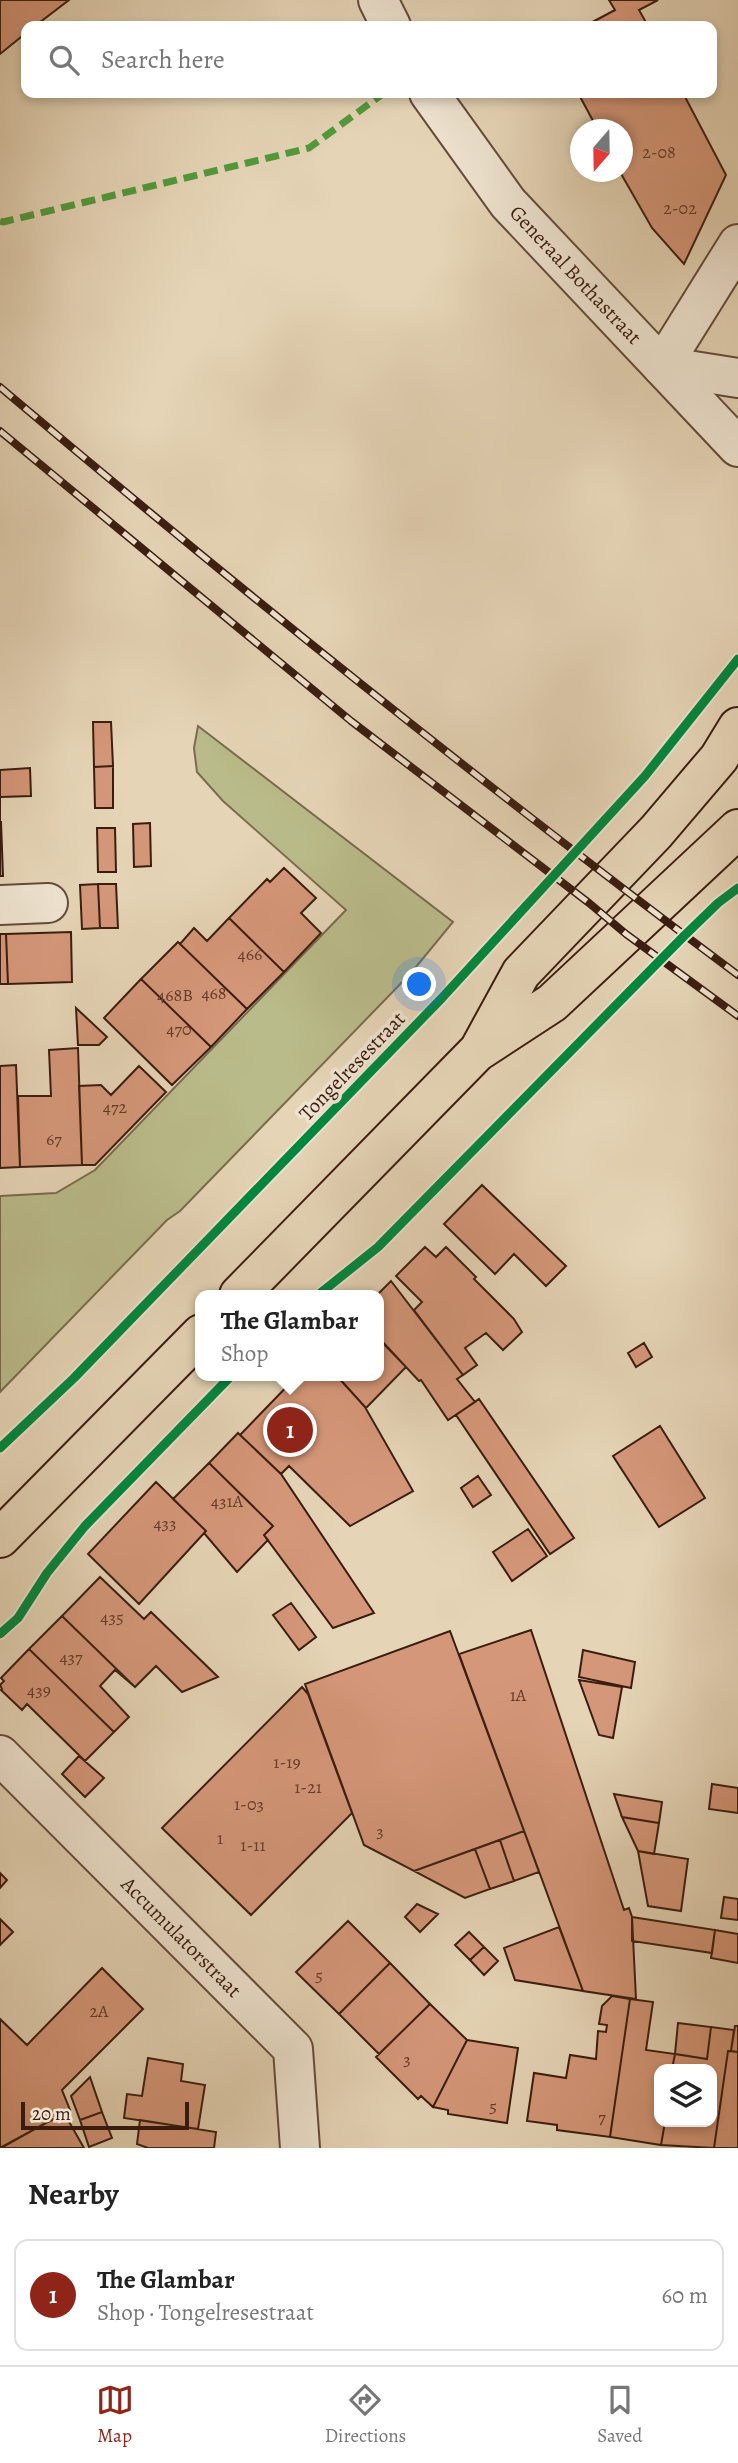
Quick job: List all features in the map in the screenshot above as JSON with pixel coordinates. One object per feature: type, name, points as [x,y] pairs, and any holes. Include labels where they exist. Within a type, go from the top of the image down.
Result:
[{"type":"main road","points":[[477,1052],[521,973],[656,832],[719,758],[738,727]]},
{"type":"main road","points":[[244,1290],[477,1052],[552,1003],[738,829]]},
{"type":"main road","points":[[0,1538],[195,1340]]},
{"type":"street","points":[[378,0],[388,21]]},
{"type":"street","name":"Generaal Bothastraat","points":[[433,98],[508,203],[738,447]]},
{"type":"street","points":[[738,244],[662,366],[738,378]]},
{"type":"street","points":[[0,905],[48,903]]},
{"type":"street","name":"Accumulatorstraat","points":[[0,1755],[293,2049],[300,2148]]},
{"type":"green space","points":[[198,726],[453,922],[411,973],[0,1392],[0,1196],[56,1193],[95,1170],[346,910],[223,801],[197,772],[194,748]]},
{"type":"building","points":[[0,0],[69,0],[42,21],[21,21],[21,37],[0,54]]},
{"type":"building","points":[[609,0],[658,0],[639,10],[645,21],[594,21],[615,10]]},
{"type":"building","points":[[581,98],[686,98],[726,175],[684,264],[652,228],[626,182],[633,182],[633,119],[592,119]]},
{"type":"building","points":[[93,722],[111,722],[113,766],[94,767]]},
{"type":"building","points":[[113,766],[113,808],[95,808],[94,767]]},
{"type":"building","points":[[30,768],[31,796],[0,797],[0,770]]},
{"type":"building","points":[[1,822],[3,876],[0,876]]},
{"type":"building","points":[[150,823],[151,866],[134,867],[133,824]]},
{"type":"building","points":[[97,828],[115,828],[116,872],[98,872]]},
{"type":"building","points":[[284,868],[316,898],[301,913],[321,933],[284,972],[229,918],[267,879],[270,882]]},
{"type":"building","points":[[98,884],[116,884],[118,928],[100,928]]},
{"type":"building","points":[[98,884],[100,928],[82,929],[80,885]]},
{"type":"building","points":[[229,918],[284,972],[247,1009],[180,944],[194,928],[207,941]]},
{"type":"building","points":[[71,932],[72,982],[8,984],[6,934]]},
{"type":"building","points":[[0,934],[6,934],[8,984],[0,984]]},
{"type":"building","points":[[178,942],[247,1009],[211,1047],[141,979]]},
{"type":"building","points":[[141,979],[211,1047],[172,1085],[104,1018]]},
{"type":"building","points":[[76,1008],[107,1037],[99,1045],[78,1045]]},
{"type":"building","points":[[78,1048],[82,1165],[20,1167],[18,1096],[51,1096],[49,1050]]},
{"type":"building","points":[[16,1065],[20,1167],[0,1168],[0,1066]]},
{"type":"building","points":[[139,1066],[166,1092],[95,1165],[82,1165],[79,1086],[101,1085],[111,1095]]},
{"type":"building","points":[[482,1185],[566,1266],[546,1286],[514,1254],[495,1274],[444,1224]]},
{"type":"building","points":[[425,1247],[436,1257],[446,1247],[514,1319],[522,1332],[503,1350],[486,1333],[465,1348],[477,1365],[463,1375],[414,1310],[422,1302],[396,1276]]},
{"type":"building","points":[[391,1281],[463,1375],[457,1379],[475,1402],[448,1420],[421,1380],[419,1381],[384,1343],[382,1290]]},
{"type":"building","points":[[644,1343],[652,1357],[636,1367],[628,1353]]},
{"type":"building","points":[[384,1344],[406,1367],[366,1408],[342,1381],[384,1381]]},
{"type":"building","points":[[292,1381],[342,1381],[365,1407],[413,1491],[350,1526],[289,1466],[281,1474],[240,1435]]},
{"type":"building","points":[[479,1399],[574,1538],[550,1554],[456,1415]]},
{"type":"building","points":[[660,1426],[705,1498],[659,1527],[613,1456]]},
{"type":"building","points":[[238,1433],[281,1474],[374,1613],[333,1628],[264,1535],[273,1526],[209,1463]]},
{"type":"building","points":[[209,1463],[273,1526],[264,1535],[268,1540],[237,1572],[204,1533],[206,1531],[173,1499]]},
{"type":"building","points":[[478,1476],[491,1495],[473,1507],[461,1488]]},
{"type":"building","points":[[156,1482],[206,1531],[139,1604],[88,1554]]},
{"type":"building","points":[[528,1529],[547,1556],[512,1581],[493,1552]]},
{"type":"building","points":[[100,1577],[144,1619],[151,1612],[218,1677],[182,1692],[156,1666],[135,1687],[62,1616]]},
{"type":"building","points":[[291,1603],[316,1637],[299,1650],[273,1615]]},
{"type":"building","points":[[62,1616],[135,1687],[115,1670],[100,1686],[129,1717],[114,1732],[29,1649]]},
{"type":"building","points":[[531,1630],[624,1910],[629,1908],[632,1917],[636,1999],[583,1991],[459,1654]]},
{"type":"building","points":[[450,1631],[524,1831],[414,1871],[364,1845],[305,1684]]},
{"type":"building","points":[[29,1649],[114,1732],[85,1761],[27,1704],[22,1710],[1,1690],[0,1685],[4,1681],[1,1678]]},
{"type":"building","points":[[583,1650],[635,1662],[631,1688],[579,1677]]},
{"type":"building","points":[[579,1680],[622,1687],[613,1738],[599,1735]]},
{"type":"building","points":[[302,1687],[308,1694],[352,1813],[251,1915],[162,1828]]},
{"type":"building","points":[[79,1756],[104,1778],[85,1797],[62,1774]]},
{"type":"building","points":[[712,1784],[738,1788],[738,1813],[709,1809]]},
{"type":"building","points":[[614,1794],[662,1802],[659,1823],[622,1817]]},
{"type":"building","points":[[622,1817],[659,1823],[654,1854],[638,1851]]},
{"type":"building","points":[[524,1831],[539,1872],[514,1881],[500,1840]]},
{"type":"building","points":[[500,1840],[514,1881],[490,1889],[475,1849]]},
{"type":"building","points":[[475,1849],[490,1889],[465,1898],[414,1871]]},
{"type":"building","points":[[638,1851],[688,1859],[681,1911],[648,1906]]},
{"type":"building","points":[[0,1873],[7,1880],[0,1888]]},
{"type":"building","points":[[724,1897],[738,1899],[738,1920],[721,1918]]},
{"type":"building","points":[[417,1904],[438,1914],[420,1932],[405,1917]]},
{"type":"building","points":[[632,1917],[715,1930],[712,1953],[632,1941]]},
{"type":"building","points":[[0,1919],[13,1932],[0,1945]]},
{"type":"building","points":[[348,1921],[390,1963],[339,2014],[296,1972]]},
{"type":"building","points":[[559,1927],[583,1991],[515,1980],[504,1948]]},
{"type":"building","points":[[715,1930],[738,1934],[738,1963],[711,1958]]},
{"type":"building","points":[[469,1932],[484,1947],[470,1960],[455,1945]]},
{"type":"building","points":[[484,1947],[498,1961],[484,1975],[470,1960]]},
{"type":"building","points":[[390,1963],[430,2004],[379,2054],[339,2014]]},
{"type":"building","points":[[102,1968],[143,2009],[62,2090],[70,2110],[0,2148],[0,2019],[27,2045]]},
{"type":"building","points":[[612,1996],[630,1999],[610,2137],[557,2130],[557,2125],[527,2121],[534,2073],[566,2078],[570,2055],[596,2059],[598,2031],[606,2032],[607,2025],[599,2024],[602,2006]]},
{"type":"building","points":[[630,1999],[653,2002],[646,2050],[675,2054],[673,2064],[654,2064],[654,2127],[664,2127],[661,2145],[610,2137]]},
{"type":"building","points":[[430,2004],[467,2040],[433,2107],[421,2096],[418,2099],[376,2057]]},
{"type":"building","points":[[678,2023],[711,2027],[707,2059],[675,2054]]},
{"type":"building","points":[[735,2026],[738,2026],[738,2052],[731,2051]]},
{"type":"building","points":[[711,2027],[734,2030],[731,2051],[728,2051],[714,2148],[661,2145],[664,2127],[717,2127],[717,2064],[673,2064],[675,2054],[707,2059]]},
{"type":"building","points":[[467,2040],[518,2048],[507,2123],[448,2114],[448,2110],[433,2107]]},
{"type":"building","points":[[728,2051],[738,2052],[738,2148],[714,2148]]},
{"type":"building","points":[[148,2058],[183,2064],[181,2081],[205,2085],[198,2129],[124,2118],[127,2094],[142,2096]]},
{"type":"building","points":[[90,2077],[102,2112],[80,2120],[71,2096]]},
{"type":"building","points":[[102,2112],[112,2138],[89,2147],[80,2120]]},
{"type":"building","points":[[64,2113],[84,2148],[1,2148]]},
{"type":"building","points":[[140,2120],[216,2132],[214,2148],[148,2148],[137,2144]]},
{"type":"railway","points":[[0,387],[364,687],[738,975]]},
{"type":"railway","points":[[0,431],[351,721],[626,934],[738,1016]]},
{"type":"marked path","points":[[0,221],[309,148],[377,98]]},
{"type":"cycle path","name":"Tongelresestraat","points":[[0,1448],[74,1378],[441,999],[645,776],[738,659]]},
{"type":"cycle path","points":[[324,1290],[378,1247],[685,935],[738,888]]},
{"type":"cycle path","points":[[0,1634],[18,1618],[47,1573],[85,1526],[226,1381]]},
{"type":"place","name":"The Glambar","points":[[290,1430]]}]
